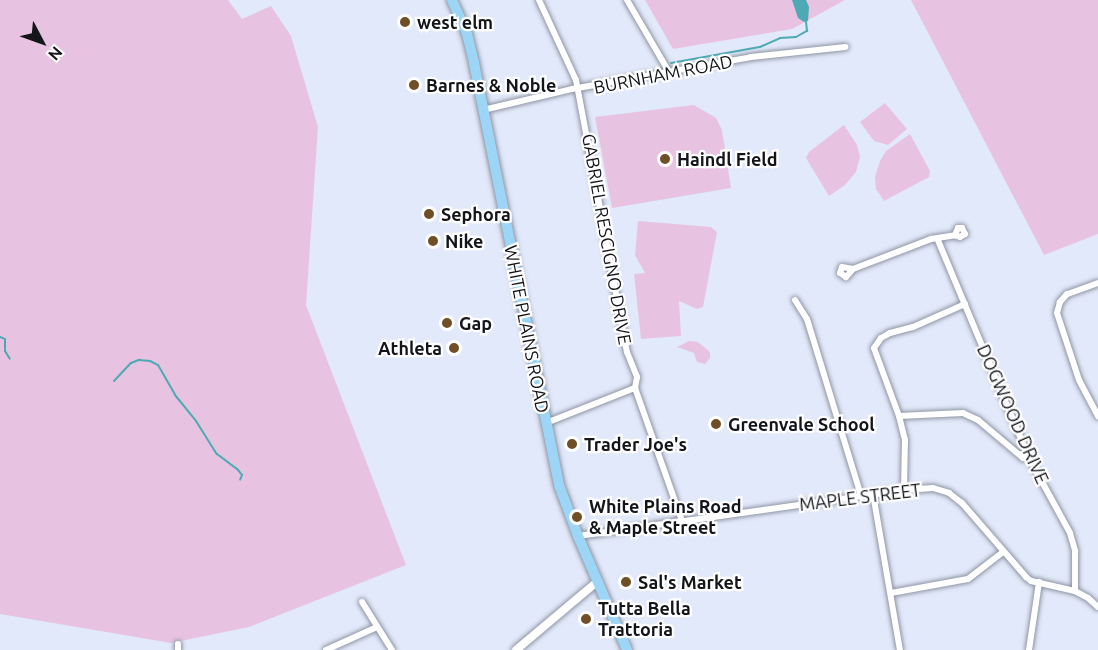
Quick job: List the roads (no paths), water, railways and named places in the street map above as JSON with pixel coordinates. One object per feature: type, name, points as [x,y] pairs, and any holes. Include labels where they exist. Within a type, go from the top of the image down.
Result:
[{"type":"main road","name":"WHITE PLAINS ROAD","points":[[452,0],[467,34],[562,493],[627,650]]},
{"type":"street","name":"GABRIEL RESCIGNO DRIVE","points":[[539,0],[574,73],[627,352],[637,377],[636,388],[682,521]]},
{"type":"street","points":[[627,0],[669,72]]},
{"type":"street","name":"BURNHAM ROAD","points":[[482,111],[578,89],[750,57],[845,47]]},
{"type":"street","points":[[853,269],[896,251],[955,235]]},
{"type":"street","name":"DOGWOOD DRIVE","points":[[938,238],[1029,458],[1073,542],[1075,591]]},
{"type":"street","points":[[1098,283],[1067,294],[1060,302],[1057,313],[1079,380],[1098,416]]},
{"type":"street","points":[[795,300],[807,320],[861,496]]},
{"type":"street","points":[[904,490],[906,449],[899,416],[874,353],[876,343],[890,333],[913,327],[965,304]]},
{"type":"street","points":[[546,423],[636,388]]},
{"type":"street","points":[[899,416],[963,413],[978,420],[1023,458],[1029,458]]},
{"type":"street","name":"MAPLE STREET","points":[[578,536],[873,494],[933,489],[949,493],[962,503],[1026,577],[1075,591],[1098,607]]},
{"type":"street","points":[[873,494],[900,650]]},
{"type":"street","points":[[891,592],[968,579],[1004,552]]},
{"type":"street","points":[[516,650],[598,580]]},
{"type":"street","points":[[1029,650],[1039,582]]},
{"type":"street","points":[[362,602],[392,650]]},
{"type":"street","points":[[326,650],[377,627]]},
{"type":"water","points":[[792,0],[806,0],[809,7],[808,21],[804,22],[798,18]]},
{"type":"waterway","points":[[671,63],[760,47],[780,38],[796,37],[807,31],[806,22]]},
{"type":"waterway","points":[[0,337],[5,339],[5,351],[10,359]]},
{"type":"waterway","points":[[114,381],[131,363],[139,360],[150,361],[158,365],[175,395],[196,421],[217,454],[242,475],[240,480]]},
{"type":"place","name":"west elm","points":[[405,22]]},
{"type":"place","name":"Barnes & Noble","points":[[414,85]]},
{"type":"place","name":"Haindl Field","points":[[665,159]]},
{"type":"place","name":"Sephora","points":[[429,214]]},
{"type":"place","name":"Nike","points":[[433,241]]},
{"type":"place","name":"Gap","points":[[447,323]]},
{"type":"place","name":"Athleta","points":[[454,348]]},
{"type":"place","name":"Greenvale School","points":[[716,424]]},
{"type":"place","name":"Trader Joe's","points":[[572,444]]},
{"type":"place","name":"White Plains Road & Maple Street","points":[[577,517]]},
{"type":"place","name":"Sal's Market","points":[[626,582]]},
{"type":"place","name":"Tutta Bella Trattoria","points":[[586,619]]}]
